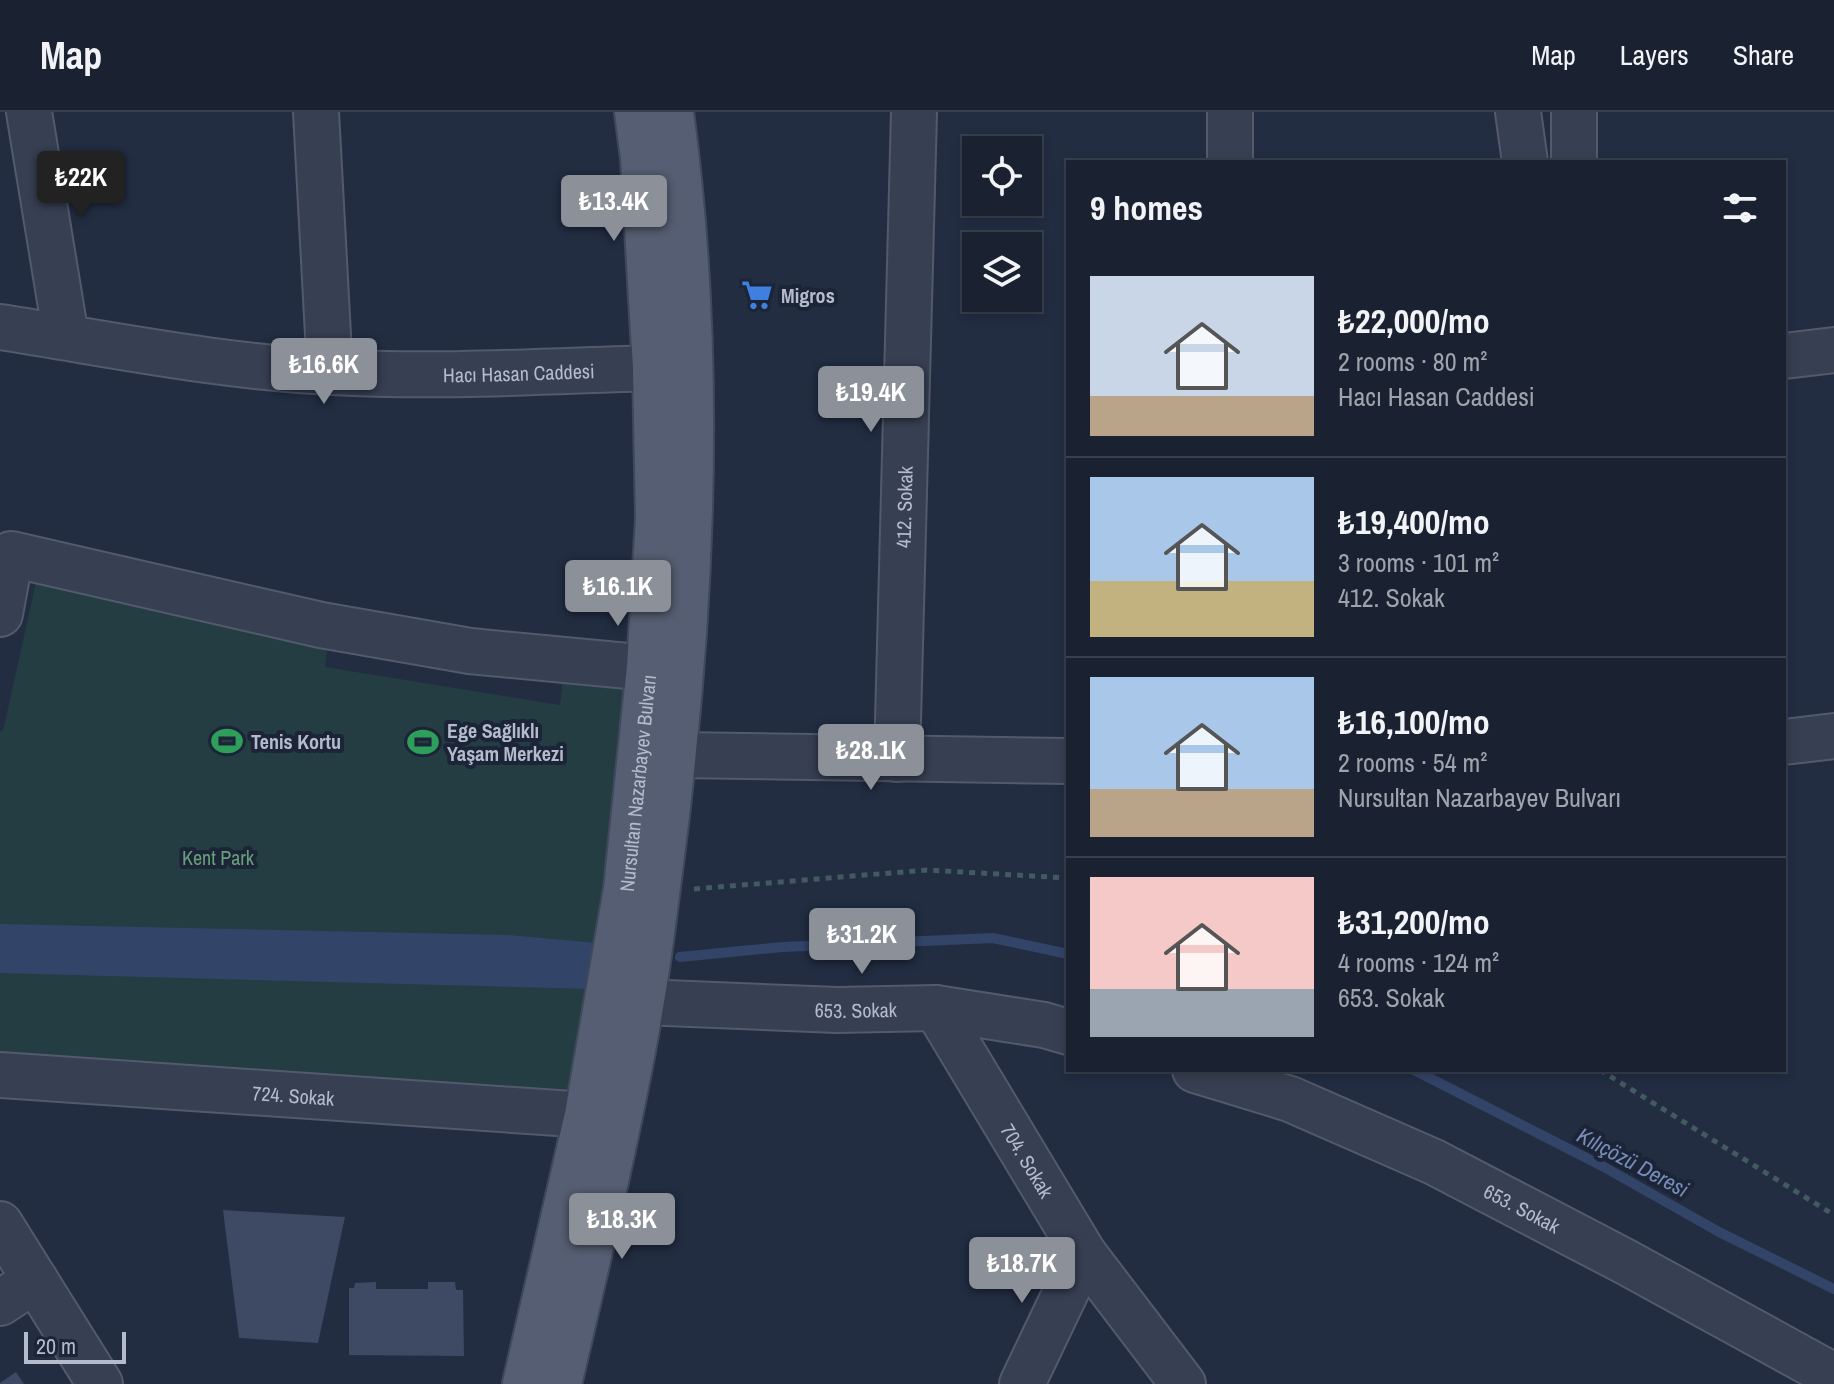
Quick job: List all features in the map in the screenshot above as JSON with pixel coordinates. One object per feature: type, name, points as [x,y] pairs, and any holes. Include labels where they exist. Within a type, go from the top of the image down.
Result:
[{"type":"main road","name":"Nursultan Nazarbayev Bulvarı","points":[[637,112],[643,158],[655,368],[665,669],[675,755],[642,1002]]},
{"type":"main road","name":"Nursultan Nazarbayev Bulvarı","points":[[603,1119],[626,889],[689,536],[690,393],[684,249],[671,112]]},
{"type":"main road","points":[[525,1384],[603,1119],[642,1002]]},
{"type":"main road","points":[[559,1384],[603,1119]]},
{"type":"street","points":[[29,112],[66,337]]},
{"type":"street","points":[[316,112],[330,372]]},
{"type":"street","name":"412. Sokak","points":[[897,759],[914,112]]},
{"type":"street","points":[[1230,112],[1230,160]]},
{"type":"street","points":[[1518,112],[1525,160]]},
{"type":"street","points":[[1574,112],[1574,160]]},
{"type":"street","name":"Hacı Hasan Caddesi","points":[[0,327],[217,360],[330,372],[434,375],[655,368]]},
{"type":"street","points":[[1786,356],[1834,350]]},
{"type":"street","points":[[0,614],[5,553],[321,625],[470,651],[665,669]]},
{"type":"street","points":[[1786,742],[1834,736]]},
{"type":"street","points":[[675,755],[1066,761]]},
{"type":"street","name":"653. Sokak","points":[[642,1002],[837,1010],[936,1008],[1044,1025],[1066,1031]]},
{"type":"street","name":"704. Sokak","points":[[936,1008],[1084,1254],[1183,1384]]},
{"type":"street","name":"653. Sokak","points":[[1202,1072],[1290,1099],[1434,1162],[1624,1261],[1830,1378]]},
{"type":"street","name":"724. Sokak","points":[[0,1075],[603,1119]]},
{"type":"street","points":[[0,1224],[17,1291],[100,1384]]},
{"type":"street","points":[[1022,1384],[1084,1254]]},
{"type":"path","points":[[657,891],[927,870],[1066,878]]},
{"type":"path","points":[[1603,1072],[1834,1215]]},
{"type":"green space","name":"Kent Park","points":[[58,576],[328,640],[325,667],[560,705],[563,678],[624,682],[630,691],[576,1096],[0,1062],[0,731],[3,731],[36,582]]},
{"type":"water","points":[[0,924],[507,935],[596,943],[589,989],[0,973]]},
{"type":"building","points":[[223,1210],[345,1217],[318,1343],[239,1338]]},
{"type":"building","points":[[376,1282],[376,1289],[428,1289],[428,1282],[455,1282],[456,1290],[463,1290],[464,1356],[349,1355],[349,1288],[354,1288],[355,1283]]},
{"type":"building","points":[[16,1372],[24,1384],[0,1384],[0,1383]]},
{"type":"waterway","name":"Kılıçözü Deresi","points":[[680,957],[783,947],[993,938],[1066,954]]},
{"type":"waterway","name":"Kılıçözü Deresi","points":[[1418,1072],[1604,1167],[1719,1232],[1834,1289]]},
{"type":"place","name":"Migros","points":[[757,295]]},
{"type":"place","name":"Tenis Kortu","points":[[227,741]]},
{"type":"place","name":"Ege Sağlıklı Yaşam Merkezi","points":[[423,742]]}]
